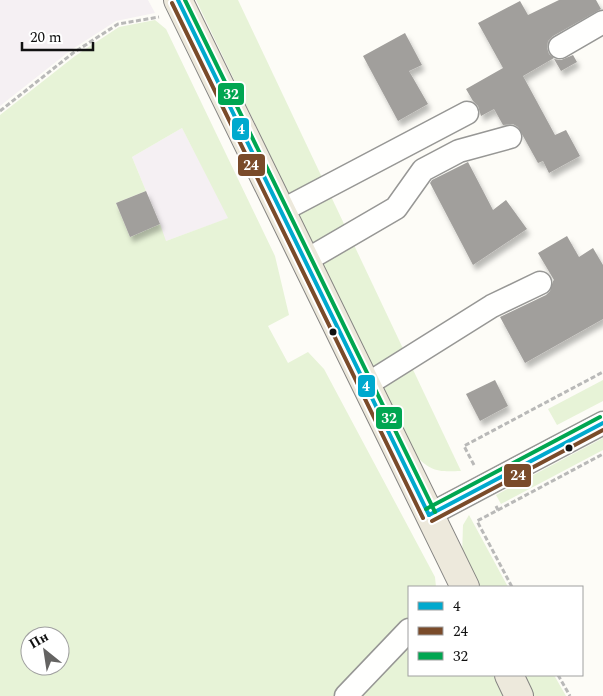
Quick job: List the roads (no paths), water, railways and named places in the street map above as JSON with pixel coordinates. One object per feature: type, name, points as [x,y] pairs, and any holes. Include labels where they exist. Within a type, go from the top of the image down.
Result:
[{"type":"main road","points":[[183,10],[464,586]]},
{"type":"main road","points":[[510,676],[520,696]]},
{"type":"street","points":[[560,47],[603,22]]},
{"type":"street","points":[[281,211],[467,112]]},
{"type":"street","points":[[305,260],[396,208],[423,170],[459,151],[510,137]]},
{"type":"street","points":[[366,385],[492,306],[540,282]]},
{"type":"street","points":[[429,515],[603,423]]},
{"type":"street","points":[[346,696],[408,631]]}]
